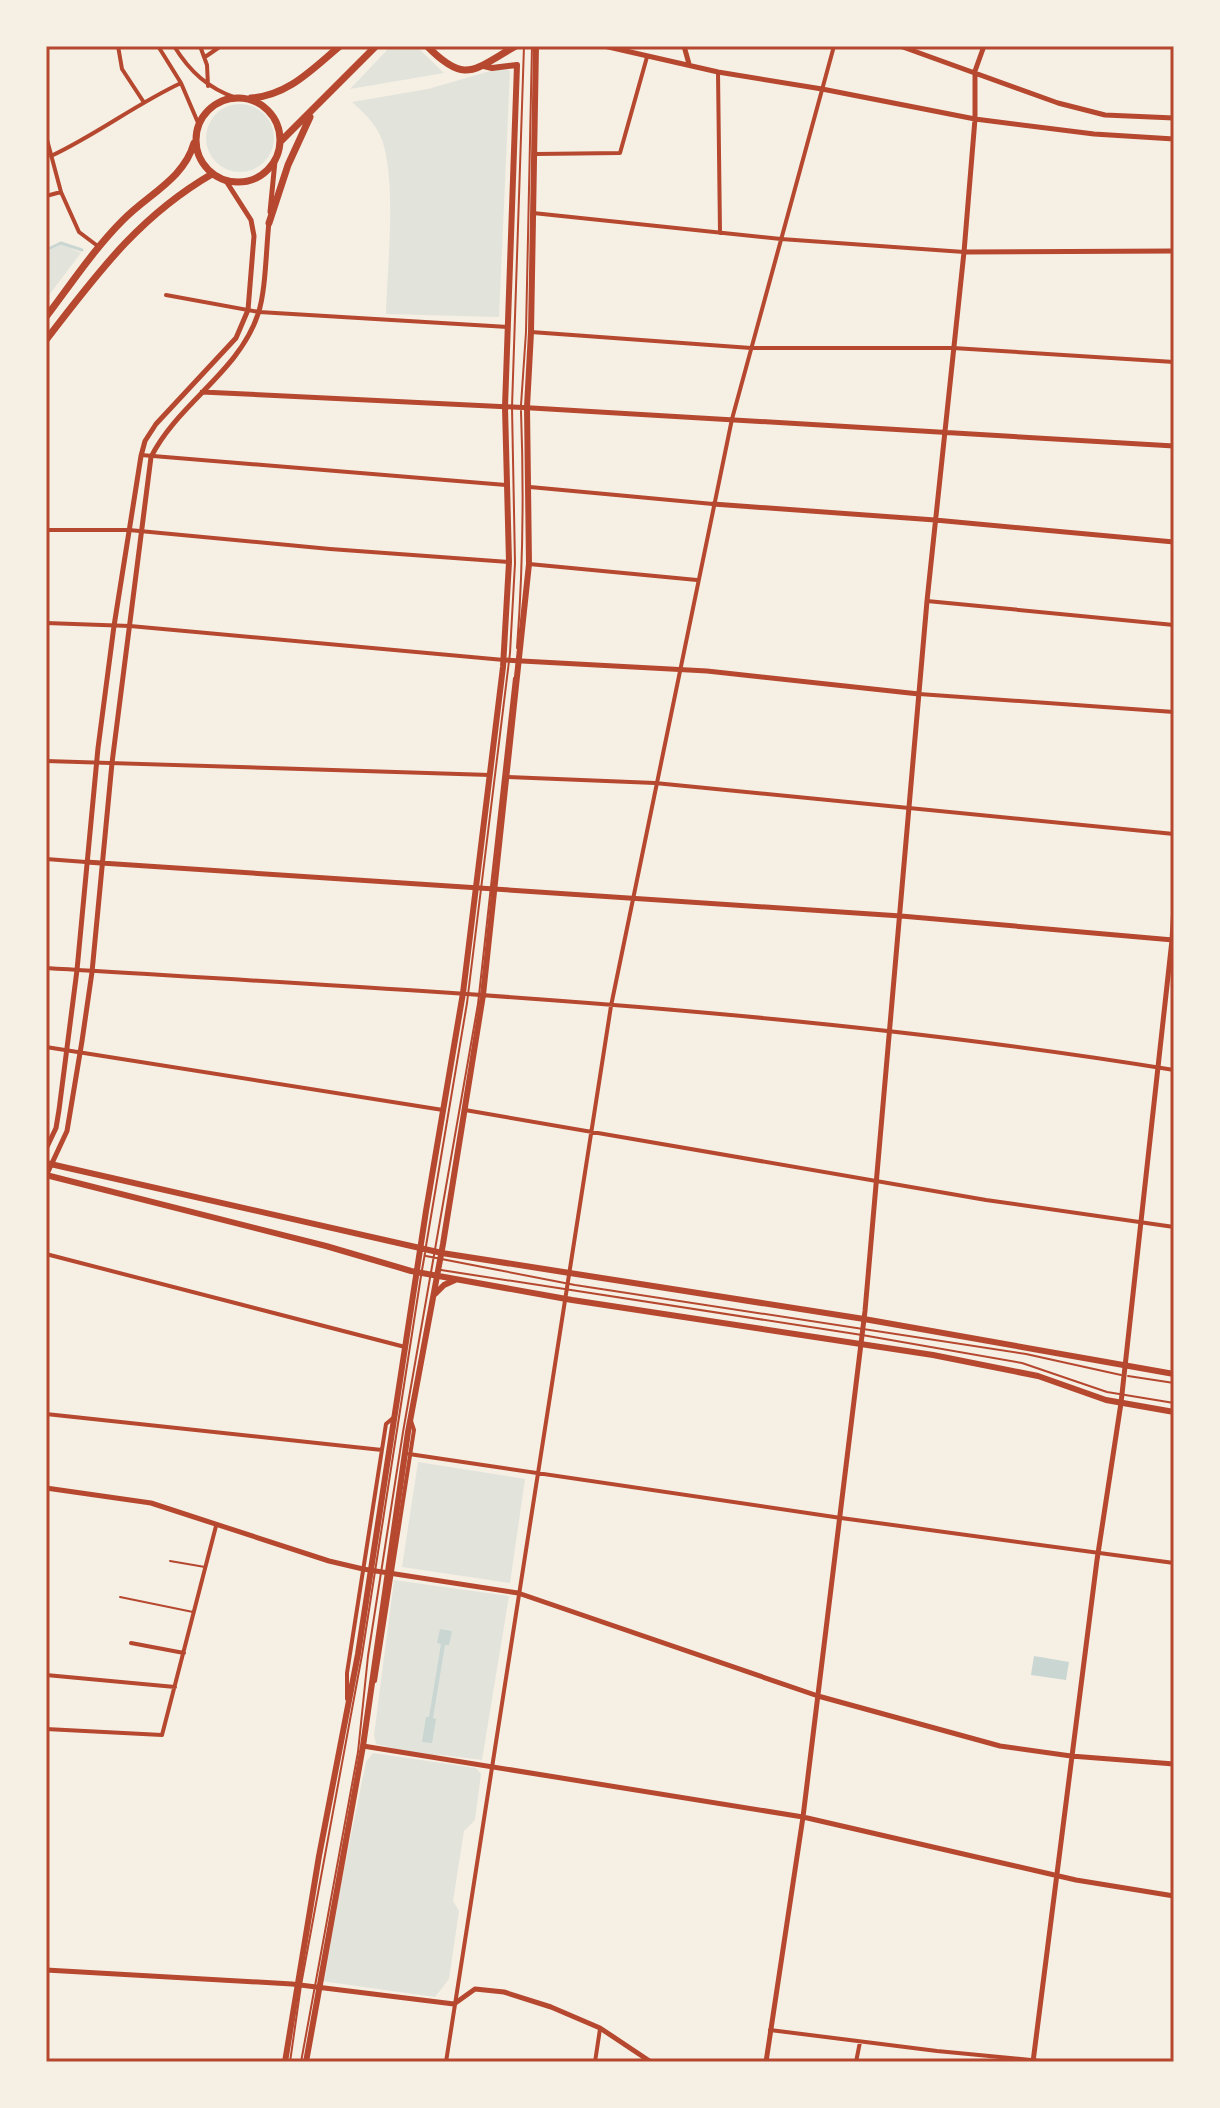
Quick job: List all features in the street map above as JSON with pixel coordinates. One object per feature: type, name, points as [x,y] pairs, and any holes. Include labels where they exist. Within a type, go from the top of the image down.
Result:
[{"type":"highway","points":[[46,317],[124,218],[180,170],[191,152],[203,116],[218,103],[281,92],[294,85],[340,46]]},
{"type":"highway","points":[[197,129],[199,156],[212,174],[226,181],[249,182],[268,170],[275,161],[281,141],[376,46]]},
{"type":"highway","points":[[427,46],[452,68],[469,71],[484,66],[516,46]]},
{"type":"highway","points":[[241,98],[267,109],[274,118],[281,141]]},
{"type":"highway","points":[[269,223],[288,165],[313,110]]},
{"type":"highway","points":[[46,340],[138,228],[178,195],[212,174]]},
{"type":"main road","points":[[287,2062],[347,1709],[360,1655],[443,1110],[466,994],[490,775],[529,564],[530,487],[524,407],[531,332],[534,46]]},
{"type":"main road","points":[[304,2062],[363,1746],[369,1710],[371,1656],[405,1432],[411,1421],[465,1110],[506,777],[512,661],[508,327],[517,65],[484,66]]},
{"type":"main road","points":[[49,1164],[438,1255],[864,1319],[1174,1374]]},
{"type":"main road","points":[[46,1176],[459,1279],[564,1299],[862,1336],[1022,1372],[1174,1412]]},
{"type":"main road","points":[[434,1296],[444,1285],[459,1279]]},
{"type":"street","points":[[118,46],[122,69],[143,101]]},
{"type":"street","points":[[158,46],[181,83],[197,129]]},
{"type":"street","points":[[200,46],[205,57],[208,86]]},
{"type":"street","points":[[205,57],[221,46]]},
{"type":"street","points":[[604,46],[718,72],[975,119],[1085,133],[1174,139]]},
{"type":"street","points":[[684,46],[689,65]]},
{"type":"street","points":[[446,2062],[611,1006],[732,419],[834,46]]},
{"type":"street","points":[[900,46],[1058,103],[1105,115],[1174,118]]},
{"type":"street","points":[[766,2062],[803,1817],[864,1319],[927,601],[964,252],[975,119],[975,71],[984,46]]},
{"type":"street","points":[[175,48],[208,86],[241,98]]},
{"type":"street","points":[[535,154],[620,153],[647,57]]},
{"type":"street","points":[[718,72],[720,233]]},
{"type":"street","points":[[51,156],[93,135],[143,101],[181,83]]},
{"type":"street","points":[[46,136],[61,192],[79,232],[99,247]]},
{"type":"street","points":[[46,1176],[67,1131],[92,972],[112,763],[151,457],[169,426],[246,341],[259,312],[275,161]]},
{"type":"street","points":[[46,1149],[56,1128],[77,970],[96,762],[141,455],[145,441],[156,424],[236,338],[248,310],[252,228],[245,209],[226,181]]},
{"type":"street","points":[[46,196],[61,192]]},
{"type":"street","points":[[533,213],[781,239],[964,252],[1174,251]]},
{"type":"street","points":[[166,295],[259,312],[508,327]]},
{"type":"street","points":[[531,332],[751,348],[953,348],[1174,362]]},
{"type":"street","points":[[202,392],[945,430],[1174,446]]},
{"type":"street","points":[[141,455],[508,485]]},
{"type":"street","points":[[530,487],[1174,542]]},
{"type":"street","points":[[46,530],[129,530],[509,562]]},
{"type":"street","points":[[529,564],[697,580]]},
{"type":"street","points":[[927,601],[1174,625]]},
{"type":"street","points":[[46,623],[130,626],[512,661],[680,669],[919,694],[1174,712]]},
{"type":"street","points":[[46,761],[490,775]]},
{"type":"street","points":[[506,777],[655,783],[1174,834]]},
{"type":"street","points":[[46,859],[901,916],[1173,940]]},
{"type":"street","points":[[1033,2061],[1098,1552],[1124,1376],[1173,940],[1174,906]]},
{"type":"street","points":[[46,968],[481,995],[890,1031],[1174,1070]]},
{"type":"street","points":[[46,1047],[443,1110]]},
{"type":"street","points":[[465,1110],[876,1182],[1174,1227]]},
{"type":"street","points":[[46,1254],[405,1347]]},
{"type":"street","points":[[46,1414],[382,1450]]},
{"type":"street","points":[[347,1709],[347,1673],[386,1424],[394,1417]]},
{"type":"street","points":[[369,1710],[414,1430],[411,1421]]},
{"type":"street","points":[[409,1454],[841,1518],[1174,1563]]},
{"type":"street","points":[[46,1488],[151,1503],[216,1526],[363,1569],[518,1593],[818,1696],[1000,1746],[1071,1756],[1174,1764]]},
{"type":"street","points":[[46,1729],[162,1735],[216,1526]]},
{"type":"street","points":[[131,1643],[184,1653]]},
{"type":"street","points":[[46,1675],[175,1687]]},
{"type":"street","points":[[363,1746],[803,1817],[1056,1876],[1174,1896]]},
{"type":"street","points":[[46,1970],[299,1985],[454,2004],[475,1989],[490,1989],[551,2007],[600,2028],[651,2062]]},
{"type":"street","points":[[595,2062],[600,2028]]},
{"type":"street","points":[[770,2030],[1051,2062]]},
{"type":"street","points":[[856,2062],[860,2042]]},
{"type":"lane","points":[[479,887],[512,661],[515,563],[508,407],[524,46]]},
{"type":"lane","points":[[492,888],[523,563],[534,46]]},
{"type":"lane","points":[[423,1251],[466,994]]},
{"type":"lane","points":[[481,995],[438,1255],[567,1283],[862,1336]]},
{"type":"lane","points":[[394,1431],[420,1270]]},
{"type":"lane","points":[[405,1432],[435,1272],[862,1336],[1026,1354],[1124,1376],[1174,1383]]},
{"type":"lane","points":[[1121,1400],[1174,1403]]},
{"type":"lane","points":[[170,1561],[205,1567]]},
{"type":"lane","points":[[120,1597],[193,1612]]},
{"type":"lane","points":[[299,1985],[360,1655]]},
{"type":"lane","points":[[316,1987],[358,1752],[371,1656]]},
{"type":"shaded area","points":[[391,46],[416,46],[444,73],[350,89]]},
{"type":"shaded area","points":[[504,67],[510,71],[499,317],[386,314],[389,173],[380,135],[352,102],[428,89]]},
{"type":"shaded area","points":[[240,104],[264,114],[274,138],[264,162],[240,172],[216,162],[206,138],[216,114]]},
{"type":"shaded area","points":[[62,244],[81,253],[46,299],[46,252]]},
{"type":"shaded area","points":[[418,1462],[525,1479],[510,1583],[402,1567]]},
{"type":"shaded area","points":[[394,1580],[509,1596],[482,1760],[425,1756],[376,1744],[374,1735]]},
{"type":"shaded area","points":[[440,1629],[452,1631],[449,1645],[445,1645],[432,1743],[422,1742],[441,1644],[437,1643]]},
{"type":"shaded area","points":[[1034,1656],[1069,1662],[1066,1680],[1031,1675]]},
{"type":"shaded area","points":[[373,1753],[476,1768],[481,1774],[475,1820],[464,1831],[453,1901],[459,1911],[449,1979],[435,1997],[321,1981],[366,1762]]},
{"type":"waterway","points":[[46,250],[61,243],[82,250]]}]
